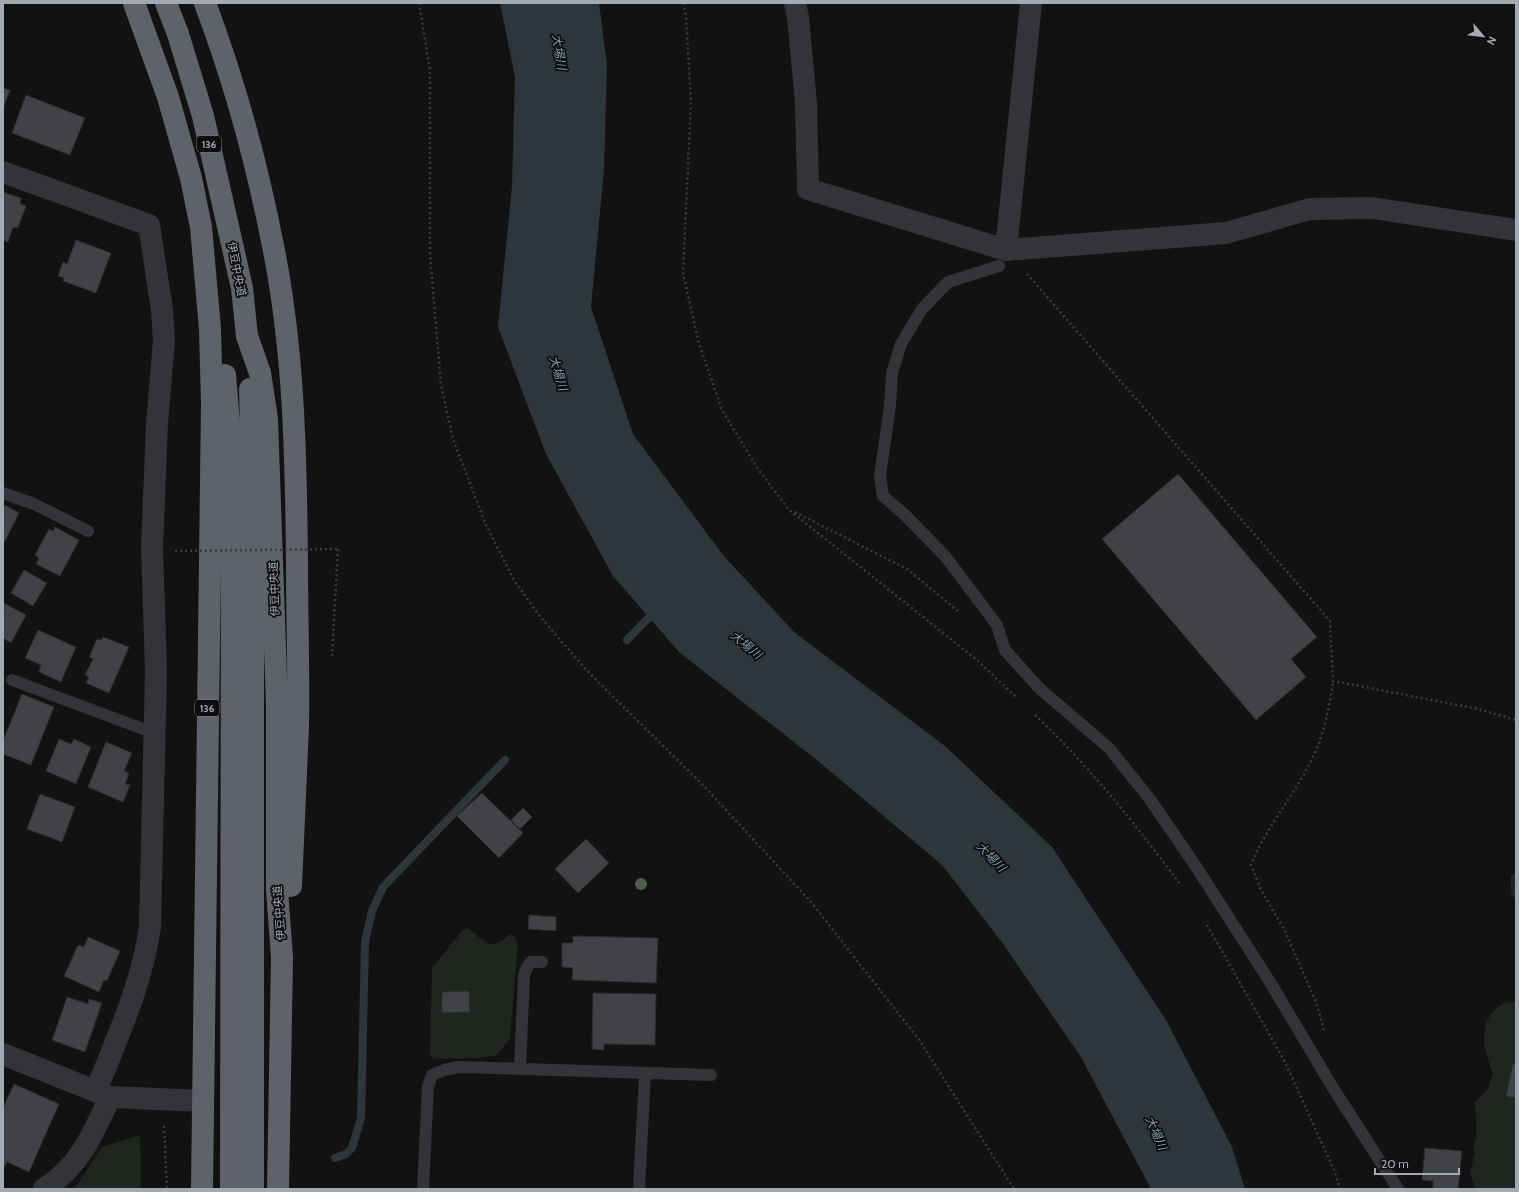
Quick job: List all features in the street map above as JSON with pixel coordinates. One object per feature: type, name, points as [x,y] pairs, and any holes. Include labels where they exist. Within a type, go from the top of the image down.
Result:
[{"type":"highway","name":"136","points":[[134,3],[168,97],[191,178],[202,227],[210,329],[212,404],[202,1189]]},
{"type":"highway","name":"伊豆中央道","points":[[166,3],[178,34],[203,116],[242,288],[247,336],[260,373],[267,419],[277,705],[277,890],[282,957],[278,1189]]},
{"type":"highway","points":[[174,3],[178,34]]},
{"type":"highway","points":[[205,3],[225,55],[238,100],[269,226],[282,303],[291,382],[296,458],[298,723],[289,932],[282,957]]},
{"type":"highway","points":[[202,227],[223,349],[231,447],[231,1189]]},
{"type":"highway","points":[[247,336],[251,406],[253,501],[252,1189]]},
{"type":"street","points":[[795,3],[798,17],[806,103],[808,189],[1003,258],[1226,233],[1310,209],[1372,208],[1516,230]]},
{"type":"street","points":[[1003,258],[1031,3]]},
{"type":"street","points":[[3,172],[149,224],[162,310],[164,341],[157,424],[152,546],[156,671],[150,926],[146,951],[86,1146],[75,1163],[44,1189]]},
{"type":"street","points":[[3,1054],[103,1094],[124,1099],[203,1101]]},
{"type":"lane","points":[[1003,258],[948,282],[922,309],[902,344],[892,373],[890,406],[880,476],[883,496],[905,515],[945,556],[997,625],[1005,650],[1039,688],[1109,748],[1149,798],[1195,865],[1257,962],[1333,1088],[1398,1189]]},
{"type":"lane","points":[[3,493],[34,504],[88,531]]},
{"type":"lane","points":[[12,680],[154,733]]},
{"type":"lane","points":[[520,1069],[524,976],[527,967],[531,962],[542,962]]},
{"type":"lane","points":[[423,1189],[428,1086],[432,1075],[444,1070],[459,1067],[711,1075]]},
{"type":"lane","points":[[639,1189],[646,1073]]},
{"type":"path","points":[[419,3],[430,70],[430,254],[441,385],[453,439],[486,525],[514,580],[538,614],[592,677],[702,784],[816,908],[920,1041],[1014,1189]]},
{"type":"path","points":[[683,3],[686,16],[691,101],[683,273],[698,340],[722,410],[758,470],[789,510],[977,660],[1023,703]]},
{"type":"path","points":[[1003,258],[1330,621],[1333,681],[1330,708],[1323,732],[1311,761],[1259,845],[1251,865],[1261,890],[1285,931],[1316,1002],[1327,1037]]},
{"type":"path","points":[[789,510],[906,569],[965,617]]},
{"type":"path","points":[[175,551],[338,549],[332,656]]},
{"type":"path","points":[[1333,681],[1478,709],[1516,720]]},
{"type":"path","points":[[1034,714],[1068,747],[1148,841],[1182,886]]},
{"type":"path","points":[[1203,919],[1284,1060],[1334,1170],[1340,1189]]},
{"type":"path","points":[[164,1122],[167,1189]]},
{"type":"shaded area","points":[[1516,874],[1516,901],[1511,894],[1511,875]]},
{"type":"shaded area","points":[[468,928],[484,941],[489,943],[498,943],[510,934],[514,936],[518,943],[510,1038],[497,1055],[479,1058],[434,1059],[430,1055],[432,968],[463,930]]},
{"type":"shaded area","points":[[1507,1002],[1516,1003],[1516,1189],[1475,1189],[1470,1173],[1475,1153],[1473,1146],[1477,1135],[1475,1102],[1487,1090],[1493,1074],[1486,1054],[1484,1034],[1486,1024],[1490,1016],[1497,1008]]},
{"type":"shaded area","points":[[140,1135],[141,1189],[70,1189],[77,1185],[102,1147]]},
{"type":"water","name":"大場川","points":[[500,3],[599,3],[607,65],[604,170],[591,307],[633,434],[723,555],[794,632],[945,746],[1052,847],[1166,1020],[1232,1147],[1245,1189],[1151,1189],[1081,1057],[1001,941],[942,865],[818,761],[679,652],[613,576],[546,454],[498,327],[512,186],[515,77]]},
{"type":"building","points":[[3,88],[10,90],[3,109]]},
{"type":"building","points":[[26,95],[85,118],[70,155],[12,133]]},
{"type":"building","points":[[3,192],[21,198],[20,204],[26,206],[18,228],[13,227],[8,242],[3,240]]},
{"type":"building","points":[[76,240],[111,253],[96,293],[63,281],[64,278],[58,276],[63,262],[67,264]]},
{"type":"building","points":[[1178,474],[1317,637],[1291,659],[1306,677],[1256,720],[1102,539]]},
{"type":"building","points":[[5,505],[19,513],[5,541],[3,540],[3,510]]},
{"type":"building","points":[[55,527],[79,540],[60,576],[36,564],[39,558],[35,555],[49,529],[53,531]]},
{"type":"building","points":[[24,570],[47,583],[33,606],[11,593]]},
{"type":"building","points":[[4,603],[26,615],[11,643],[3,638]]},
{"type":"building","points":[[38,630],[76,647],[61,682],[39,672],[41,665],[25,658]]},
{"type":"building","points":[[103,637],[129,647],[109,693],[86,683],[89,677],[85,675],[93,659],[89,657],[97,639],[101,640]]},
{"type":"building","points":[[22,694],[54,707],[31,765],[3,754],[3,741]]},
{"type":"building","points":[[59,739],[71,744],[74,739],[91,747],[76,784],[46,771]]},
{"type":"building","points":[[106,742],[132,753],[124,771],[129,773],[125,784],[130,785],[123,802],[88,787]]},
{"type":"building","points":[[482,793],[523,833],[499,858],[457,816]]},
{"type":"building","points":[[40,794],[75,807],[62,842],[27,829]]},
{"type":"building","points":[[523,808],[532,817],[520,829],[511,820]]},
{"type":"building","points":[[586,839],[609,863],[578,893],[555,869]]},
{"type":"building","points":[[529,915],[556,917],[556,931],[528,929]]},
{"type":"building","points":[[573,936],[658,938],[656,983],[572,980],[573,968],[562,967],[562,943],[573,943]]},
{"type":"building","points":[[88,937],[120,951],[107,981],[104,980],[99,992],[64,976],[78,945],[84,947]]},
{"type":"building","points":[[469,991],[470,1012],[442,1013],[442,992]]},
{"type":"building","points":[[593,993],[656,994],[655,1045],[604,1044],[604,1050],[592,1049]]},
{"type":"building","points":[[67,997],[88,1004],[89,999],[102,1003],[85,1052],[52,1040]]},
{"type":"building","points":[[1513,1064],[1516,1065],[1516,1098],[1506,1096]]},
{"type":"building","points":[[14,1084],[59,1104],[29,1172],[7,1162],[3,1169],[3,1108]]},
{"type":"building","points":[[1425,1148],[1462,1151],[1458,1189],[1433,1189],[1433,1181],[1422,1180]]},
{"type":"waterway","points":[[627,640],[656,610]]},
{"type":"waterway","points":[[335,1158],[346,1154],[352,1148],[361,1118],[365,942],[372,911],[383,887],[505,760]]}]
